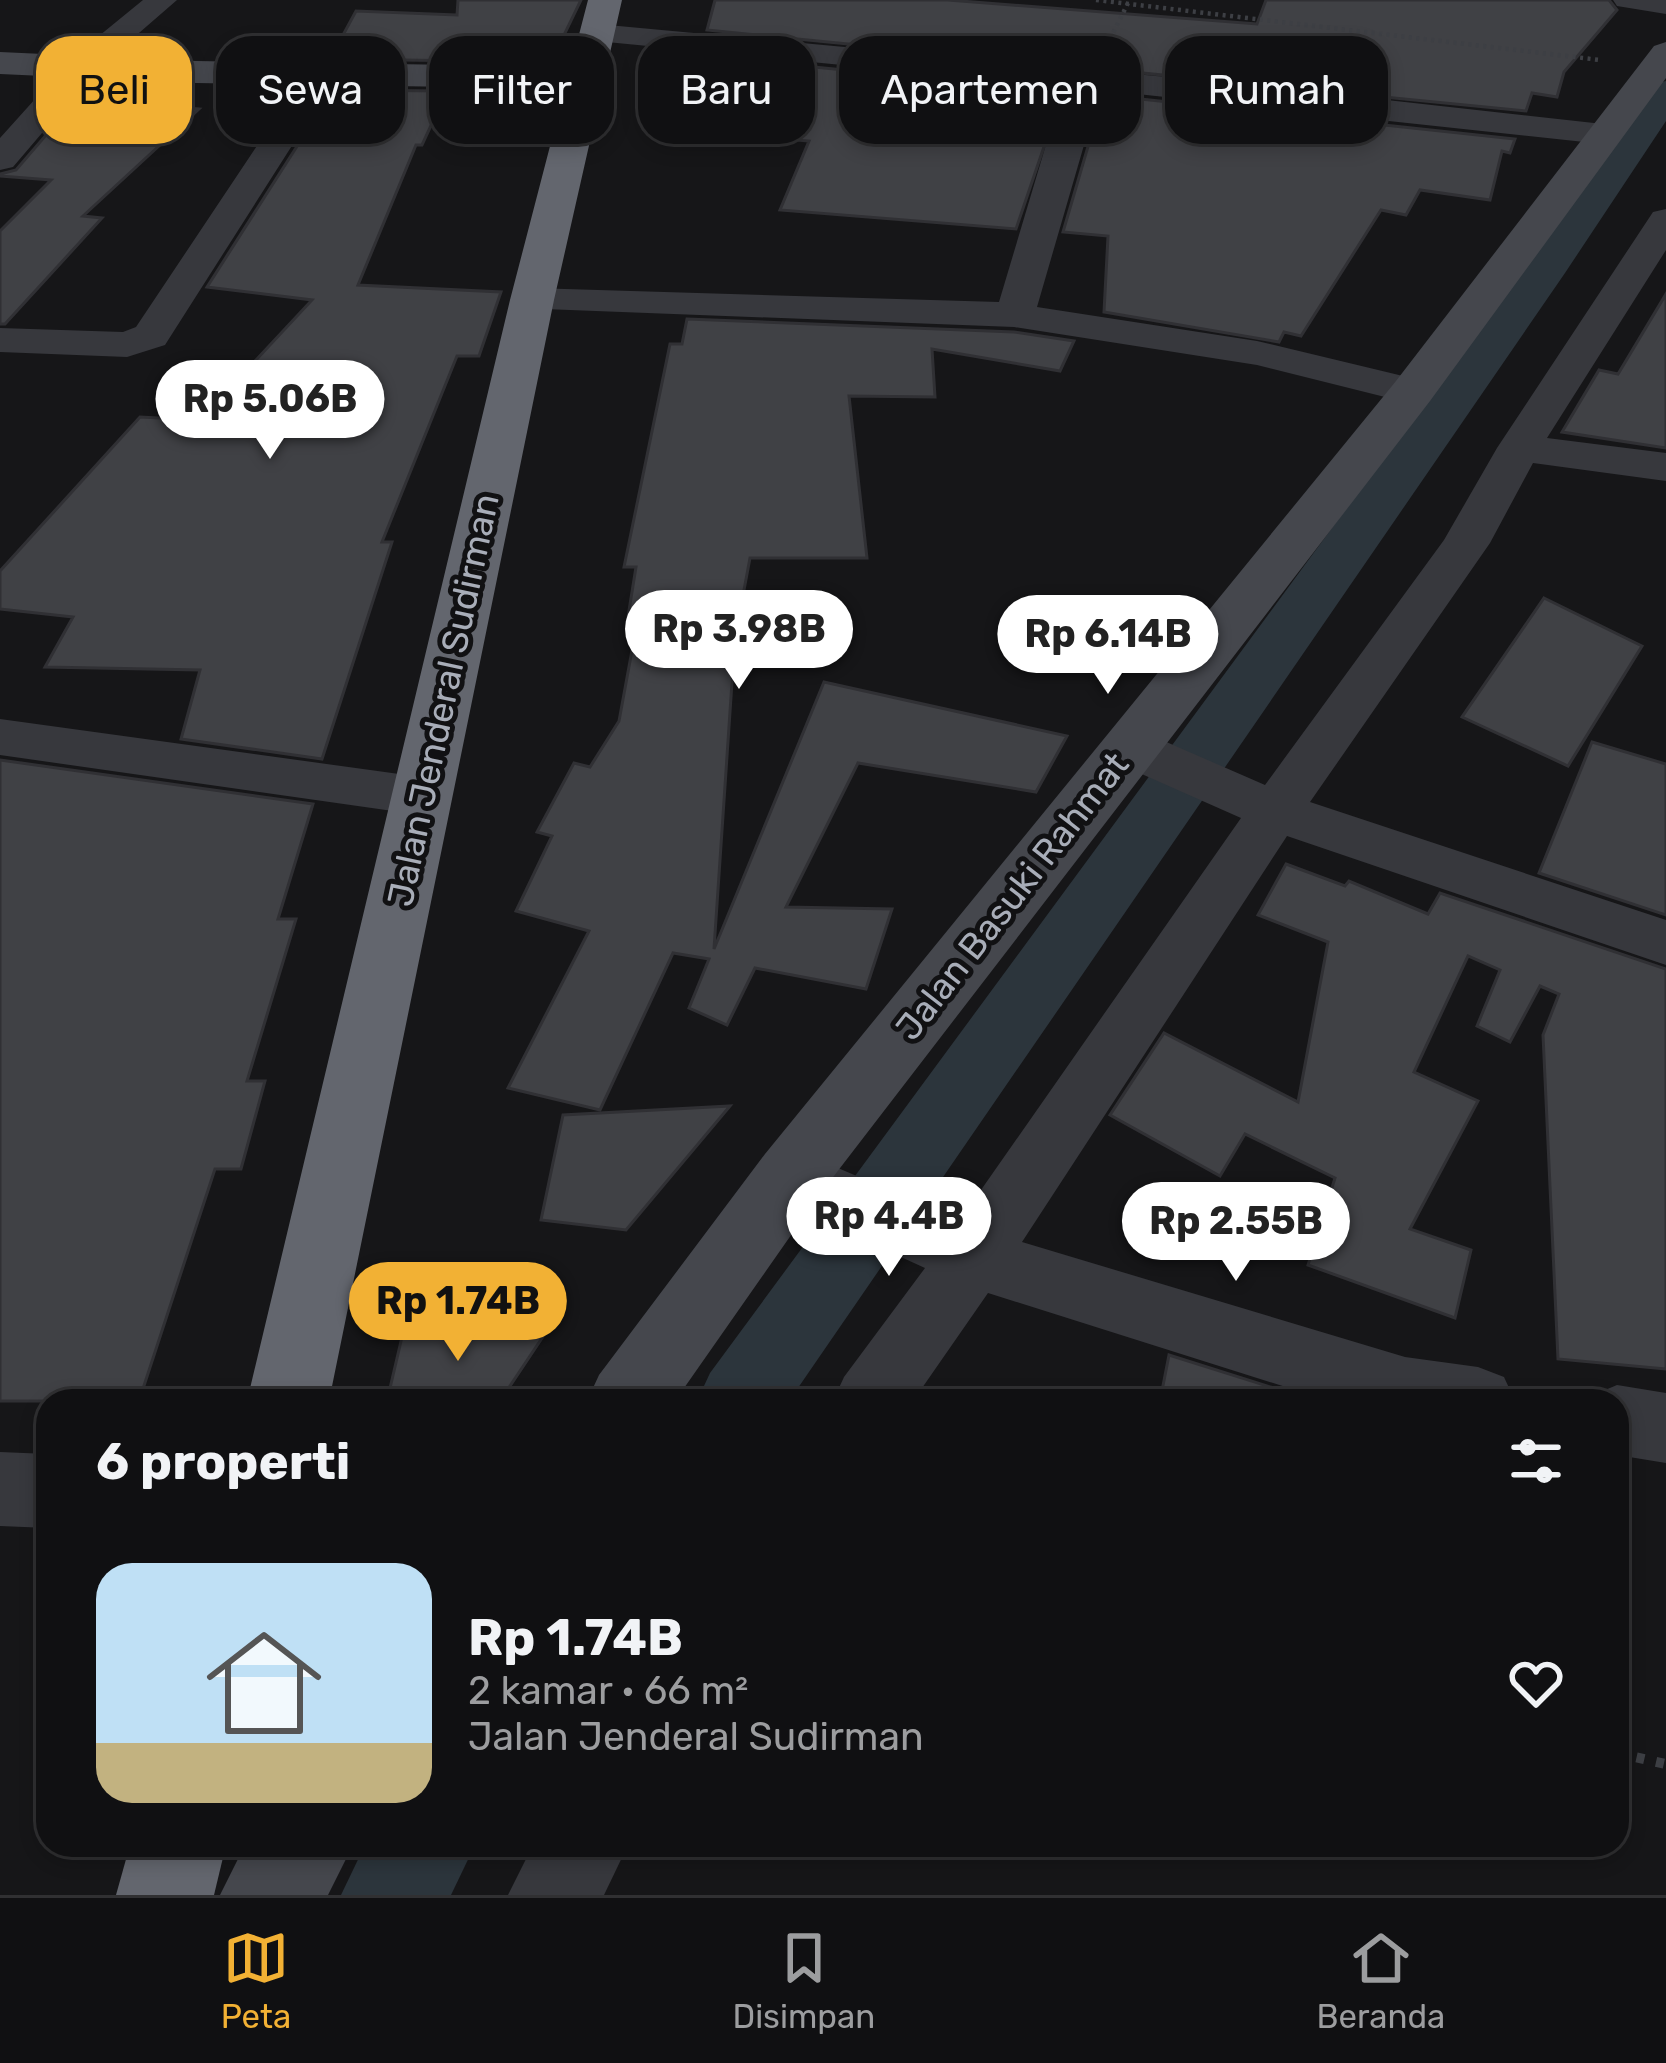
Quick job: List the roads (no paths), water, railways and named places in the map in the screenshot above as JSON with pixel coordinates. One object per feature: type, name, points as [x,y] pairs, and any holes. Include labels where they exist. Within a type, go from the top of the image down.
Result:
[{"type":"highway","name":"Jalan Jenderal Sudirman","points":[[291,1389],[570,144]]},
{"type":"highway","points":[[165,1895],[175,1857]]},
{"type":"main road","name":"Jalan Basuki Rahmat","points":[[639,1389],[819,1190],[1154,759],[1413,391],[1660,60]]},
{"type":"main road","points":[[0,63],[36,64]]},
{"type":"main road","points":[[269,1895],[296,1857]]},
{"type":"street","points":[[118,36],[162,0]]},
{"type":"street","points":[[1628,0],[1666,5]]},
{"type":"street","points":[[614,39],[839,59]]},
{"type":"street","points":[[1141,86],[1603,134]]},
{"type":"street","points":[[0,158],[36,118]]},
{"type":"street","points":[[0,340],[115,345],[147,339],[276,144]]},
{"type":"street","points":[[1014,315],[1053,196],[1064,144]]},
{"type":"street","points":[[879,1389],[1466,543],[1519,448],[1665,221]]},
{"type":"street","points":[[532,300],[778,304],[1014,315],[1186,346],[1257,353],[1413,391]]},
{"type":"street","points":[[1519,448],[1666,467]]},
{"type":"street","points":[[0,737],[422,796]]},
{"type":"street","points":[[1154,759],[1275,812],[1666,943]]},
{"type":"street","points":[[819,1190],[973,1258],[1399,1389]]},
{"type":"street","points":[[1629,1422],[1666,1428]]},
{"type":"street","points":[[0,1490],[36,1491]]},
{"type":"street","points":[[553,1895],[577,1857]]},
{"type":"waterway","points":[[749,1389],[1543,273],[1666,92]]},
{"type":"waterway","points":[[392,1895],[416,1857]]}]
